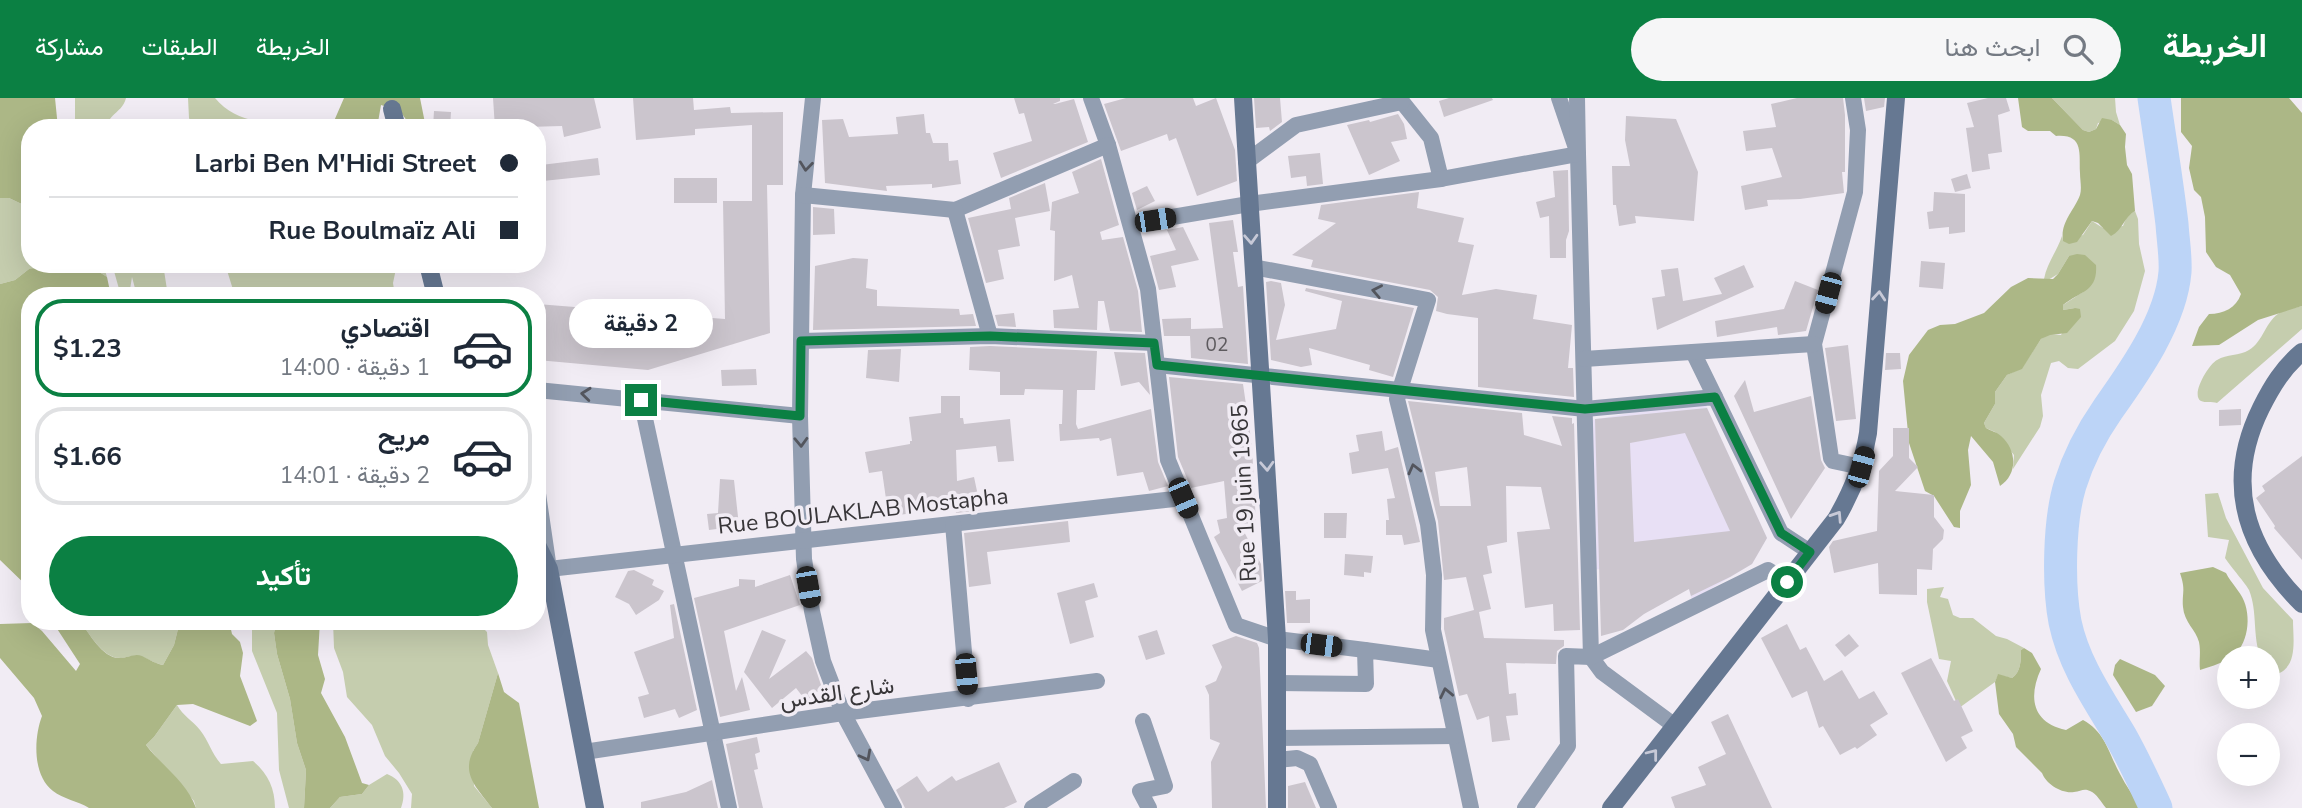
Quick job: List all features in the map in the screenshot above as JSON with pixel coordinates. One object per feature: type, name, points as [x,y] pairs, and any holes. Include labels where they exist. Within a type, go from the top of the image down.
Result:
[{"type":"street","points":[[813,98],[803,195],[800,416],[804,559],[823,661],[843,713],[894,808]]},
{"type":"street","points":[[1091,98],[1108,145],[1148,289],[1168,460],[1236,625],[1277,639],[1439,660]]},
{"type":"street","name":"Rue 19 juin 1965","points":[[1243,98],[1277,639],[1277,808]]},
{"type":"street","points":[[1559,98],[1578,154]]},
{"type":"street","points":[[1577,98],[1591,657],[1602,672],[1675,726]]},
{"type":"street","points":[[1853,98],[1858,130],[1854,192],[1814,344],[1831,458],[1833,461],[1861,467]]},
{"type":"street","points":[[1611,808],[1836,519],[1861,467],[1868,433],[1896,98]]},
{"type":"street","points":[[1246,162],[1296,124],[1401,100],[1431,138],[1441,179]]},
{"type":"street","points":[[392,109],[395,119]]},
{"type":"street","points":[[803,195],[955,210],[1108,145]]},
{"type":"street","points":[[1131,224],[1441,179],[1578,154]]},
{"type":"street","points":[[955,210],[990,336]]},
{"type":"street","points":[[1253,267],[1428,300],[1397,399],[1428,524],[1434,575],[1433,630],[1471,808]]},
{"type":"street","points":[[801,341],[990,336],[1154,343]]},
{"type":"street","points":[[1584,359],[1814,344]]},
{"type":"street","points":[[1693,352],[1781,533],[1810,552]]},
{"type":"street","points":[[2302,352],[2277,378],[2254,422],[2242,464],[2241,487],[2244,510],[2261,550],[2273,570],[2302,604]]},
{"type":"street","points":[[1157,365],[1585,409],[1715,397]]},
{"type":"street","points":[[546,391],[800,416]]},
{"type":"street","points":[[641,400],[729,808]]},
{"type":"street","name":"Rue BOULAKLAB Mostapha","points":[[549,569],[1183,498]]},
{"type":"street","points":[[953,524],[968,699]]},
{"type":"street","points":[[546,548],[595,808]]},
{"type":"street","points":[[546,563],[549,569]]},
{"type":"street","points":[[1524,808],[1568,747],[1566,656],[1591,657],[1768,570],[1787,582]]},
{"type":"street","points":[[1277,683],[1366,684],[1365,650]]},
{"type":"street","name":"شارع القدس","points":[[584,752],[843,713],[1097,681]]},
{"type":"street","points":[[1143,721],[1165,786],[1140,791],[1149,808]]},
{"type":"street","points":[[1277,738],[1455,736]]},
{"type":"street","points":[[1277,760],[1297,758],[1310,764],[1329,808]]},
{"type":"street","points":[[1032,808],[1074,781]]},
{"type":"shaded area","points":[[1703,399],[1767,538],[1752,564],[1692,600],[1679,555],[1645,565],[1589,570],[1582,422]]},
{"type":"green space","points":[[0,98],[55,98],[57,119],[21,119],[21,204],[9,198],[0,198]]},
{"type":"green space","points":[[75,98],[126,98],[122,107],[110,119],[75,119]]},
{"type":"green space","points":[[188,98],[215,98],[230,111],[249,119],[189,119]]},
{"type":"green space","points":[[344,98],[420,98],[424,119],[406,119],[400,111],[381,105],[379,119],[335,119]]},
{"type":"green space","points":[[2018,98],[2052,98],[2083,130],[2089,132],[2096,129],[2102,118],[2120,125],[2126,134],[2127,165],[2132,174],[2135,211],[2111,236],[2098,223],[2092,221],[2077,242],[2069,244],[2063,241],[2065,222],[2081,192],[2078,146],[2071,138],[2056,136],[2050,131],[2028,131],[2022,127]]},
{"type":"green space","points":[[2052,98],[2115,98],[2120,125],[2112,120],[2098,123],[2096,129],[2089,132],[2083,130]]},
{"type":"green space","points":[[2181,98],[2289,98],[2302,113],[2302,306],[2258,320],[2219,345],[2192,346],[2199,327],[2209,314],[2229,309],[2241,294],[2230,275],[2216,267],[2206,252],[2205,217],[2201,197],[2194,190],[2189,168],[2192,146],[2181,132]]},
{"type":"green space","points":[[0,198],[9,198],[21,204],[21,273],[24,273],[15,280],[0,284]]},
{"type":"green space","points":[[2135,211],[2145,271],[2134,311],[2115,341],[2078,369],[2068,368],[2059,361],[2051,363],[2041,395],[2043,416],[2040,427],[2013,469],[2014,455],[1984,423],[1995,404],[1995,392],[2007,375],[2022,368],[2041,339],[2050,334],[2061,335],[2075,308],[2063,310],[2063,305],[2083,292],[2069,256],[2058,274],[2048,280],[2044,279],[2062,236],[2063,241],[2083,235],[2092,221],[2103,228],[2123,226],[2127,216]]},
{"type":"green space","points":[[2085,255],[2096,265],[2091,286],[2063,305],[2063,310],[2080,309],[2081,317],[2067,333],[2041,339],[2022,369],[2007,375],[1995,392],[1995,404],[1984,423],[1986,428],[1998,433],[2010,448],[2013,462],[2010,475],[2000,486],[1993,462],[1971,436],[1968,450],[1971,485],[1960,511],[1960,528],[1954,527],[1934,496],[1925,491],[1909,443],[1903,381],[1909,355],[1928,330],[1940,325],[1955,324],[1984,313],[2011,287],[2028,278],[2053,279],[2069,256]]},
{"type":"green space","points":[[24,273],[101,273],[107,277],[109,287],[21,287],[21,580],[0,560],[0,284],[15,280]]},
{"type":"green space","points":[[115,273],[164,273],[167,287],[135,287],[132,277],[130,287],[118,287]]},
{"type":"green space","points":[[228,273],[395,273],[394,287],[232,287]]},
{"type":"green space","points":[[2302,306],[2302,329],[2217,403],[2201,401],[2198,398],[2199,386],[2214,363],[2221,358],[2249,350],[2276,316],[2283,311]]},
{"type":"green space","points":[[2218,493],[2226,518],[2263,588],[2293,620],[2293,653],[2291,661],[2281,672],[2280,646],[2258,646],[2252,598],[2225,558],[2229,540],[2208,537],[2205,494]]},
{"type":"green space","points":[[2213,567],[2226,573],[2242,597],[2248,617],[2246,634],[2241,646],[2217,646],[2217,664],[2200,670],[2199,642],[2184,612],[2180,573]]},
{"type":"green space","points":[[1944,587],[1940,597],[1948,599],[1953,615],[1973,618],[1996,636],[2024,648],[2021,650],[2020,666],[2012,678],[1998,675],[1995,682],[1959,708],[1947,681],[1951,661],[1939,659],[1927,602],[1927,589]]},
{"type":"green space","points":[[21,623],[21,630],[41,630],[76,671],[80,664],[58,630],[87,630],[97,644],[114,657],[139,655],[163,665],[174,645],[178,630],[231,630],[240,642],[243,653],[240,676],[257,721],[250,726],[193,704],[177,705],[146,745],[187,790],[196,808],[89,808],[57,794],[41,775],[36,745],[42,716],[34,698],[0,658],[0,624]]},
{"type":"green space","points":[[87,630],[178,630],[174,645],[163,665],[140,657],[114,657],[97,644]]},
{"type":"green space","points":[[252,630],[275,630],[277,654],[290,699],[297,743],[306,770],[304,808],[289,808],[279,770],[277,713],[252,651]]},
{"type":"green space","points":[[275,630],[319,630],[318,655],[325,679],[321,693],[345,737],[362,783],[369,785],[362,794],[340,797],[330,808],[304,808],[306,770],[297,743],[290,699]]},
{"type":"green space","points":[[333,630],[487,632],[488,645],[498,673],[478,743],[473,751],[474,786],[492,808],[411,808],[412,794],[385,756],[372,725],[347,697],[343,672],[334,648]]},
{"type":"green space","points":[[2024,648],[2032,653],[2041,669],[2034,699],[2040,715],[2055,727],[2066,730],[2083,720],[2091,725],[2106,744],[2140,808],[2106,808],[2097,796],[2088,790],[2060,790],[2047,781],[2016,747],[2013,734],[1999,714],[1995,682],[1998,674],[2012,678],[2015,675],[2020,666],[2021,650]]},
{"type":"green space","points":[[2120,659],[2155,675],[2165,686],[2152,706],[2136,712],[2113,675],[2115,665]]},
{"type":"green space","points":[[498,673],[504,692],[519,703],[539,808],[492,808],[471,778],[469,762],[478,743]]},
{"type":"green space","points":[[177,705],[206,738],[221,764],[253,761],[258,766],[267,776],[272,788],[275,808],[196,808],[194,801],[146,745]]},
{"type":"green space","points":[[387,774],[402,787],[401,808],[330,808],[340,797],[362,794],[369,785]]},
{"type":"building","points":[[493,98],[594,98],[601,128],[564,137],[562,126],[546,126],[546,119],[494,119]]},
{"type":"building","points":[[633,98],[693,98],[694,110],[730,107],[731,113],[783,112],[783,185],[767,185],[770,333],[648,370],[546,361],[546,305],[725,319],[723,201],[752,201],[752,125],[695,129],[695,135],[636,140]]},
{"type":"building","points":[[1014,98],[1060,98],[1060,101],[1053,104],[1074,99],[1088,142],[1001,178],[993,153],[1032,141],[1024,113],[1019,114]]},
{"type":"building","points":[[1126,98],[1193,98],[1196,106],[1216,98],[1235,150],[1237,181],[1197,196],[1176,138],[1169,141],[1167,134],[1121,151],[1104,104]]},
{"type":"building","points":[[1254,98],[1280,98],[1282,122],[1270,131],[1269,127],[1256,128]]},
{"type":"building","points":[[1449,98],[1493,100],[1444,117],[1439,101]]},
{"type":"building","points":[[1797,98],[1843,98],[1844,193],[1767,200],[1768,206],[1745,210],[1741,186],[1782,177],[1772,148],[1746,151],[1743,131],[1776,127],[1771,104]]},
{"type":"building","points":[[1864,98],[1885,98],[1884,107],[1866,111]]},
{"type":"building","points":[[1988,98],[2006,98],[2010,111],[1998,115],[2002,152],[1988,154],[1990,169],[1972,172],[1966,128],[1974,127],[1967,103]]},
{"type":"building","points":[[434,111],[451,112],[451,119],[434,119]]},
{"type":"building","points":[[924,114],[926,133],[930,133],[933,143],[948,143],[949,161],[958,160],[961,184],[932,188],[932,184],[886,186],[887,191],[825,183],[822,120],[843,119],[849,137],[898,134],[896,117]]},
{"type":"building","points":[[1398,114],[1404,124],[1407,139],[1391,142],[1400,161],[1369,175],[1347,125]]},
{"type":"building","points":[[1626,116],[1676,119],[1698,172],[1694,221],[1635,216],[1636,223],[1619,226],[1616,205],[1613,205],[1612,166],[1630,166],[1625,140]]},
{"type":"building","points":[[1320,153],[1323,184],[1307,186],[1306,176],[1291,178],[1288,156]]},
{"type":"building","points":[[598,158],[600,175],[546,181],[546,164]]},
{"type":"building","points":[[1101,159],[1119,225],[1100,232],[1102,240],[1123,237],[1138,291],[1142,332],[1110,331],[1104,301],[1098,301],[1097,330],[1054,328],[1053,310],[1079,308],[1072,275],[1054,281],[1055,231],[1050,230],[1052,202],[1079,193],[1072,172]]},
{"type":"building","points":[[1568,170],[1569,231],[1566,258],[1550,258],[1549,216],[1540,218],[1536,202],[1555,197],[1553,171]]},
{"type":"building","points":[[1967,174],[1971,188],[1955,192],[1951,179]]},
{"type":"building","points":[[674,178],[717,178],[717,203],[674,203]]},
{"type":"building","points":[[1045,183],[1050,211],[1015,218],[1020,246],[998,250],[1004,279],[986,283],[968,218],[1011,209],[1009,198]]},
{"type":"building","points":[[1147,186],[1155,201],[1137,210],[1132,193]]},
{"type":"building","points":[[1419,192],[1417,208],[1464,218],[1458,242],[1474,245],[1462,295],[1496,289],[1537,295],[1533,319],[1572,325],[1568,368],[1573,368],[1574,397],[1478,387],[1478,318],[1436,311],[1438,297],[1430,290],[1311,267],[1313,260],[1292,255],[1336,223],[1318,219],[1321,205]]},
{"type":"building","points":[[1934,192],[1965,194],[1965,232],[1949,234],[1949,227],[1929,229],[1927,212],[1933,211]]},
{"type":"building","points":[[813,207],[834,209],[835,234],[813,235]]},
{"type":"building","points":[[1233,220],[1238,252],[1233,252],[1238,287],[1243,286],[1248,364],[1191,358],[1190,336],[1164,336],[1162,319],[1191,318],[1191,329],[1223,328],[1209,223]]},
{"type":"building","points":[[1183,227],[1199,260],[1171,266],[1176,287],[1159,290],[1150,256],[1176,250],[1167,230]]},
{"type":"building","points":[[853,258],[868,259],[866,288],[877,290],[877,306],[959,309],[960,315],[973,314],[976,326],[813,330],[815,266]]},
{"type":"building","points":[[1921,261],[1945,263],[1943,289],[1919,287]]},
{"type":"building","points":[[1744,265],[1754,287],[1657,330],[1652,298],[1665,296],[1661,270],[1678,268],[1683,301],[1722,294],[1714,278]]},
{"type":"building","points":[[1795,281],[1818,290],[1806,331],[1778,335],[1777,327],[1717,337],[1715,321],[1784,309]]},
{"type":"building","points":[[1266,282],[1281,283],[1285,305],[1276,340],[1336,329],[1342,301],[1305,291],[1306,288],[1414,308],[1393,377],[1369,370],[1370,365],[1309,348],[1312,365],[1301,367],[1271,360]]},
{"type":"building","points":[[1014,313],[1016,327],[998,326],[995,315]]},
{"type":"building","points":[[1848,345],[1856,419],[1836,421],[1825,348]]},
{"type":"building","points":[[970,347],[1097,351],[1095,390],[1077,390],[1078,429],[1151,409],[1158,462],[1168,486],[1149,491],[1143,472],[1117,476],[1111,438],[1100,441],[1099,438],[1060,441],[1063,390],[1025,389],[1024,395],[1000,395],[1000,372],[969,370]]},
{"type":"building","points":[[901,349],[899,382],[866,378],[868,350]]},
{"type":"building","points":[[1114,352],[1145,353],[1150,395],[1139,382],[1121,386]]},
{"type":"building","points":[[1886,353],[1900,353],[1901,369],[1885,370]]},
{"type":"building","points":[[756,369],[757,385],[722,386],[721,370]]},
{"type":"building","points":[[1169,377],[1243,384],[1252,446],[1256,525],[1241,526],[1261,564],[1262,581],[1242,591],[1214,537],[1220,533],[1217,520],[1227,518],[1224,481],[1191,488],[1178,457]]},
{"type":"building","points":[[1745,380],[1754,412],[1811,396],[1821,460],[1825,468],[1791,519],[1734,396]]},
{"type":"building","points":[[941,396],[960,396],[960,418],[963,418],[964,424],[1010,419],[1014,461],[998,462],[996,446],[956,450],[957,481],[974,477],[981,510],[956,513],[955,508],[898,515],[896,505],[887,506],[882,471],[869,473],[865,452],[910,444],[912,441],[909,417],[941,413]]},
{"type":"building","points":[[1408,401],[1522,413],[1524,435],[1562,446],[1552,416],[1572,418],[1580,630],[1554,631],[1553,604],[1525,608],[1517,532],[1550,529],[1541,487],[1506,486],[1507,542],[1487,546],[1492,573],[1483,575],[1491,609],[1479,612],[1484,638],[1564,640],[1564,646],[1557,651],[1556,664],[1506,663],[1509,694],[1516,693],[1518,715],[1506,716],[1510,740],[1492,742],[1489,716],[1477,720],[1467,694],[1459,696],[1444,618],[1474,610],[1466,577],[1444,580],[1438,521]],"holes":[[[1467,467],[1471,506],[1440,506],[1435,472]]]},
{"type":"building","points":[[1707,408],[1767,538],[1752,564],[1730,577],[1691,596],[1689,589],[1644,614],[1623,630],[1601,636],[1595,419]],"holes":[[[1685,433],[1730,531],[1634,542],[1630,443]]]},
{"type":"building","points":[[2241,409],[2241,425],[2219,426],[2219,410]]},
{"type":"building","points":[[1893,428],[1909,428],[1909,458],[1918,467],[1895,491],[1934,495],[1934,517],[1944,530],[1943,539],[1933,549],[1932,570],[1917,569],[1917,595],[1879,594],[1878,563],[1834,573],[1829,547],[1833,541],[1877,531],[1879,471],[1893,456]]},
{"type":"building","points":[[1382,431],[1385,451],[1398,447],[1420,542],[1404,545],[1402,535],[1386,535],[1386,520],[1389,520],[1387,499],[1395,498],[1388,468],[1352,474],[1349,453],[1359,451],[1356,435]]},
{"type":"building","points":[[2302,456],[2302,560],[2274,528],[2256,498],[2265,491],[2262,486]]},
{"type":"building","points":[[720,479],[734,480],[739,526],[709,530],[707,514],[718,513]]},
{"type":"building","points":[[1324,513],[1347,513],[1346,538],[1324,538]]},
{"type":"building","points":[[1068,521],[1070,542],[987,552],[991,584],[969,587],[964,533]]},
{"type":"building","points":[[1345,554],[1373,556],[1371,573],[1364,572],[1364,577],[1344,575]]},
{"type":"building","points":[[634,570],[654,580],[652,585],[664,591],[659,600],[636,615],[629,604],[615,597],[628,571]]},
{"type":"building","points":[[790,575],[800,605],[724,631],[736,691],[742,677],[750,710],[720,717],[694,598],[739,586],[739,579],[755,580],[755,587]]},
{"type":"building","points":[[1094,583],[1098,597],[1085,601],[1094,637],[1070,644],[1057,593]]},
{"type":"building","points":[[1285,591],[1296,591],[1296,600],[1310,599],[1310,623],[1287,623]]},
{"type":"building","points":[[674,604],[697,710],[679,718],[675,709],[644,718],[638,697],[649,694],[634,652],[674,638],[670,605]]},
{"type":"building","points":[[1787,624],[1800,650],[1806,647],[1824,681],[1842,670],[1859,699],[1874,691],[1888,714],[1870,725],[1877,735],[1857,749],[1855,747],[1840,755],[1823,726],[1819,728],[1807,691],[1792,698],[1761,638]]},
{"type":"building","points":[[762,630],[786,640],[769,679],[806,651],[812,658],[822,688],[806,701],[796,688],[772,708],[744,672]]},
{"type":"building","points":[[1157,630],[1165,654],[1146,660],[1138,636]]},
{"type":"building","points":[[1849,634],[1859,646],[1845,657],[1835,645]]},
{"type":"building","points":[[1236,636],[1257,643],[1259,648],[1266,808],[1212,808],[1211,762],[1220,743],[1210,739],[1209,695],[1205,686],[1216,681],[1222,667],[1212,645]]},
{"type":"building","points":[[1931,658],[1954,701],[1958,699],[1973,731],[1961,737],[1967,748],[1946,762],[1901,673]]},
{"type":"building","points":[[1728,714],[1772,808],[1675,808],[1671,797],[1706,785],[1698,767],[1726,754],[1711,722]]},
{"type":"building","points":[[757,737],[760,752],[755,754],[758,769],[754,770],[763,808],[739,808],[726,744]]},
{"type":"building","points":[[999,762],[1017,802],[1004,808],[905,808],[896,790],[917,776],[928,792],[952,776],[956,781]]},
{"type":"building","points":[[712,780],[718,808],[641,808],[641,802],[686,792]]},
{"type":"building","points":[[1305,782],[1316,808],[1288,808],[1288,786]]},
{"type":"waterway","points":[[2154,98],[2172,224],[2175,266],[2172,290],[2167,308],[2150,344],[2096,427],[2077,465],[2066,500],[2061,572],[2065,622],[2074,653],[2130,754],[2156,808]]},
{"type":"route","points":[[641,400],[800,416],[801,341],[990,336],[1154,343],[1157,365],[1585,409],[1715,397],[1781,533],[1810,552],[1787,582]]}]
